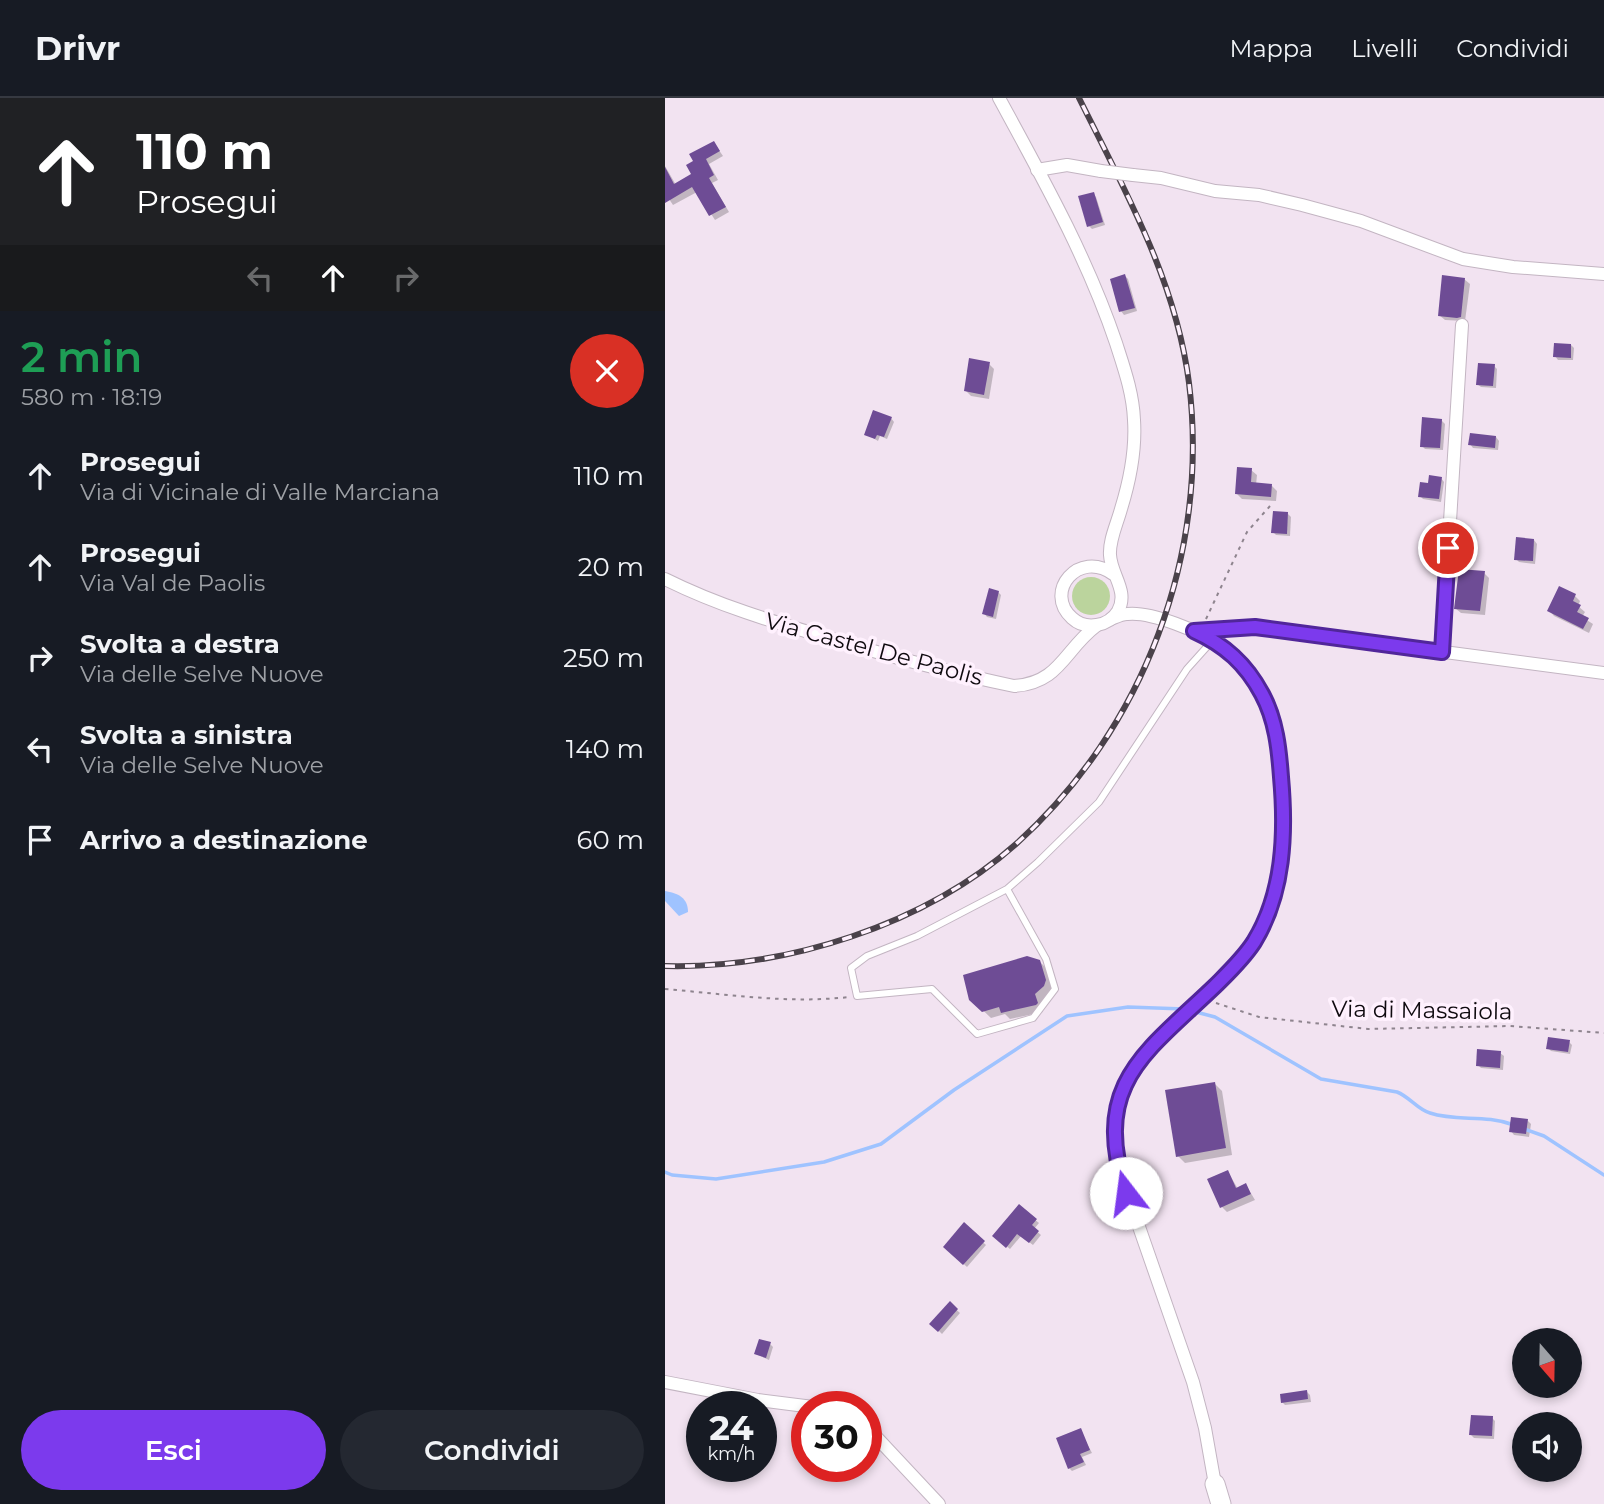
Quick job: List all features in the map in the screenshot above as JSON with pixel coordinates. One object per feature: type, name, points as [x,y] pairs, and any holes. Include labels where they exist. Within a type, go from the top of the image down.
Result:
[{"type":"street","points":[[999,98],[1098,291],[1132,393],[1133,456],[1110,554],[1113,574],[1122,593],[1143,615]]},
{"type":"street","points":[[1038,170],[1067,165],[1290,202],[1369,224],[1463,259],[1513,267],[1604,274]]},
{"type":"street","points":[[1442,652],[1462,324]]},
{"type":"street","points":[[1097,566],[1112,538]]},
{"type":"street","points":[[1075,646],[1076,637],[1065,610],[1062,594],[1067,578],[1081,568],[1097,566],[1113,574]]},
{"type":"street","name":"Via Castel De Paolis","points":[[665,579],[729,608],[761,618],[934,669],[1014,686],[1027,685],[1052,673],[1096,626]]},
{"type":"street","points":[[1111,619],[1118,611],[1122,593]]},
{"type":"street","points":[[1070,617],[1082,624],[1096,626],[1126,614],[1143,615],[1197,630],[1213,640],[1230,652],[1253,678],[1268,707],[1279,748],[1284,823],[1278,878],[1263,925],[1243,957],[1147,1050],[1129,1078],[1116,1113],[1114,1144],[1126,1193],[1193,1382],[1205,1428],[1219,1504]]},
{"type":"street","points":[[1197,630],[1255,627],[1604,673]]},
{"type":"street","points":[[665,1382],[791,1404]]},
{"type":"street","points":[[882,1441],[939,1504]]},
{"type":"lane","points":[[1007,889],[1046,960],[1055,989],[1033,1018],[977,1034],[932,989],[857,996],[851,968],[867,956],[917,936],[1007,889],[1099,802],[1187,669],[1213,640]]},
{"type":"path","points":[[1197,630],[1247,532],[1270,506]]},
{"type":"path","points":[[665,989],[761,998],[824,1000],[857,996]]},
{"type":"path","name":"Via di Massaiola","points":[[1202,999],[1259,1017],[1368,1029],[1510,1026],[1604,1033]]},
{"type":"green space","points":[[1091,577],[1104,583],[1110,596],[1104,609],[1091,615],[1078,609],[1072,596],[1078,583]]},
{"type":"water","points":[[665,891],[681,897],[688,912],[679,916],[665,901]]},
{"type":"building","points":[[714,141],[720,151],[706,159],[714,175],[709,178],[726,207],[709,216],[692,187],[665,203],[665,167],[674,184],[691,174],[686,165],[693,161],[689,154]]},
{"type":"building","points":[[1094,192],[1103,222],[1087,227],[1078,196]]},
{"type":"building","points":[[1125,274],[1135,308],[1119,312],[1110,279]]},
{"type":"building","points":[[1442,275],[1465,278],[1461,317],[1438,316]]},
{"type":"building","points":[[1554,343],[1571,344],[1571,358],[1553,357]]},
{"type":"building","points":[[969,358],[990,362],[984,395],[964,391]]},
{"type":"building","points":[[1478,363],[1495,364],[1493,386],[1476,385]]},
{"type":"building","points":[[873,410],[892,417],[884,437],[877,435],[875,439],[864,435]]},
{"type":"building","points":[[1422,417],[1442,419],[1440,448],[1420,447]]},
{"type":"building","points":[[1470,433],[1496,436],[1495,448],[1468,445]]},
{"type":"building","points":[[1237,467],[1252,468],[1251,482],[1272,484],[1271,497],[1235,494]]},
{"type":"building","points":[[1429,475],[1442,477],[1439,499],[1418,497],[1420,482],[1428,483]]},
{"type":"building","points":[[1273,511],[1288,512],[1287,534],[1271,533]]},
{"type":"building","points":[[1516,537],[1534,539],[1533,561],[1514,560]]},
{"type":"building","points":[[1459,569],[1485,571],[1480,611],[1454,609]]},
{"type":"building","points":[[1559,586],[1576,594],[1573,601],[1581,605],[1577,612],[1589,618],[1583,629],[1547,611]]},
{"type":"building","points":[[989,588],[999,591],[993,617],[982,614]]},
{"type":"building","points":[[1027,956],[1040,960],[1046,980],[1044,986],[1035,994],[1038,1003],[1036,1005],[1001,1013],[999,1007],[982,1012],[969,1000],[963,975]]},
{"type":"building","points":[[1548,1037],[1570,1040],[1568,1052],[1546,1049]]},
{"type":"building","points":[[1477,1049],[1501,1051],[1500,1068],[1476,1066]]},
{"type":"building","points":[[1215,1082],[1226,1148],[1176,1157],[1165,1090]]},
{"type":"building","points":[[1511,1117],[1528,1119],[1526,1134],[1509,1132]]},
{"type":"building","points":[[1228,1170],[1236,1188],[1246,1183],[1251,1194],[1220,1208],[1207,1179]]},
{"type":"building","points":[[1019,1204],[1037,1219],[1032,1225],[1039,1231],[1029,1243],[1017,1234],[1006,1248],[992,1236]]},
{"type":"building","points":[[964,1222],[985,1241],[963,1265],[943,1247]]},
{"type":"building","points":[[950,1301],[958,1309],[938,1332],[929,1324]]},
{"type":"building","points":[[759,1339],[771,1342],[766,1358],[754,1354]]},
{"type":"building","points":[[1307,1390],[1308,1399],[1281,1403],[1280,1394]]},
{"type":"building","points":[[1471,1415],[1493,1416],[1492,1436],[1469,1435]]},
{"type":"building","points":[[1081,1428],[1090,1450],[1080,1454],[1084,1462],[1068,1469],[1056,1438]]},
{"type":"waterway","points":[[665,1172],[716,1179],[824,1162],[881,1144],[954,1090],[1067,1016],[1128,1007],[1184,1009]]},
{"type":"waterway","points":[[1192,1011],[1215,1017],[1321,1079],[1397,1092],[1426,1111],[1440,1116],[1492,1120],[1514,1125]]},
{"type":"waterway","points":[[1524,1129],[1544,1136],[1604,1175]]},
{"type":"railway","points":[[665,966],[758,960],[805,950],[897,919],[940,898],[980,873],[1016,844],[1061,798],[1100,747],[1133,692],[1158,634],[1177,573],[1189,511],[1193,447],[1189,383],[1173,308],[1160,272],[1130,201],[1079,98]]},
{"type":"route","points":[[1126,1193],[1114,1144],[1114,1128],[1119,1102],[1129,1078],[1152,1044],[1202,999],[1254,942],[1273,898],[1282,850],[1284,823],[1279,748],[1266,702],[1253,678],[1236,657],[1194,631],[1255,627],[1442,652],[1448,548]]}]
